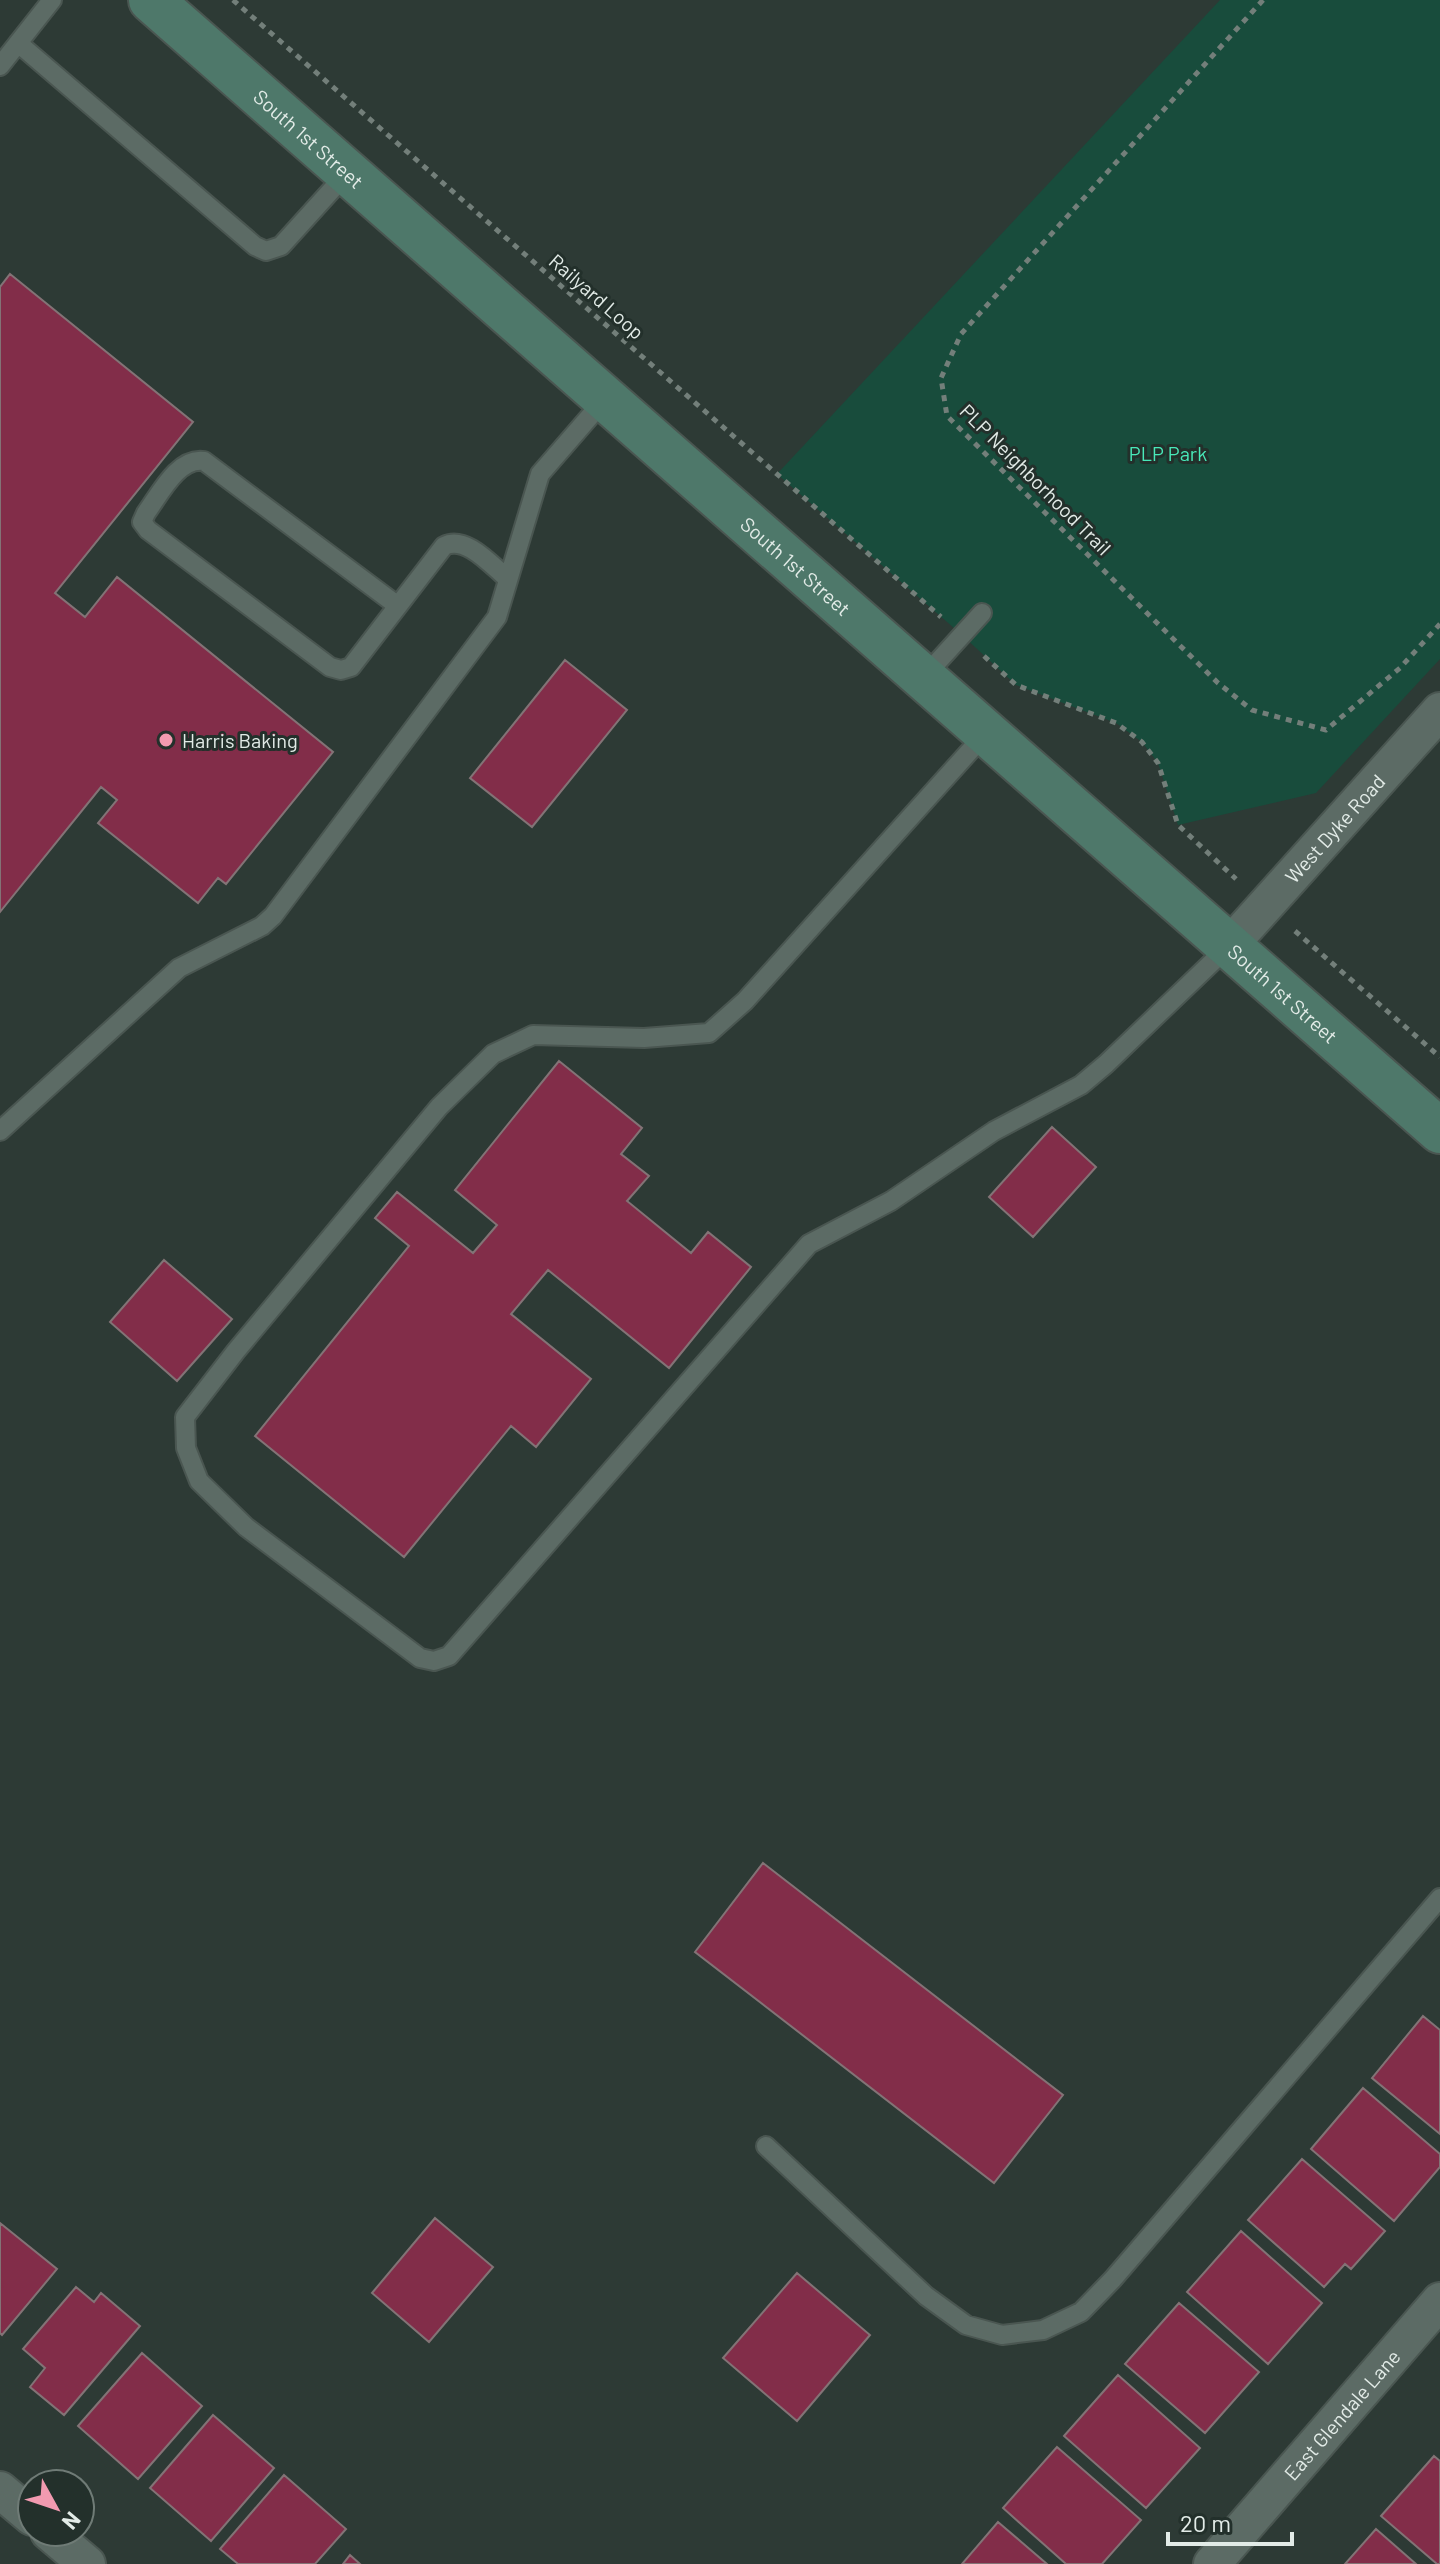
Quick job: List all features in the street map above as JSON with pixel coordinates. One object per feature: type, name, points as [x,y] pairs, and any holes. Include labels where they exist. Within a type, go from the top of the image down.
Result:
[{"type":"main road","name":"South 1st Street","points":[[151,0],[1440,1131]]},
{"type":"street","name":"West Dyke Road","points":[[1229,946],[1440,711]]},
{"type":"street","name":"East Glendale Lane","points":[[1212,2564],[1440,2301]]},
{"type":"street","points":[[0,2490],[16,2504]]},
{"type":"street","points":[[68,2548],[87,2564]]},
{"type":"lane","points":[[0,66],[52,0]]},
{"type":"lane","points":[[18,43],[255,246],[266,251],[281,246],[347,173]]},
{"type":"lane","points":[[0,1131],[179,968],[262,926],[273,916],[497,617],[540,474],[605,399]]},
{"type":"lane","points":[[398,606],[204,461],[194,459],[184,463],[142,522],[148,530],[330,667],[341,670],[351,667],[398,606],[444,546],[451,542],[462,543],[508,579]]},
{"type":"lane","points":[[923,678],[982,613]]},
{"type":"lane","points":[[986,733],[745,1001],[709,1033],[644,1038],[533,1035],[493,1054],[439,1107],[185,1417],[186,1448],[199,1481],[246,1527],[420,1658],[434,1661],[449,1656],[809,1244],[891,1201],[994,1131],[1081,1085],[1229,946]]},
{"type":"lane","points":[[766,2146],[926,2296],[966,2325],[1002,2335],[1043,2330],[1081,2312],[1113,2279],[1440,1898]]},
{"type":"path","name":"Railyard Loop","points":[[233,0],[940,616]]},
{"type":"path","name":"PLP Neighborhood Trail","points":[[1263,0],[961,334],[941,378],[947,416],[1218,683],[1252,710],[1326,730],[1400,668],[1440,624]]},
{"type":"path","points":[[983,655],[1016,685],[1116,723],[1142,742],[1158,763],[1178,825]]},
{"type":"path","points":[[1350,978],[1440,1057]]},
{"type":"green space","name":"PLP Park","points":[[1220,0],[1440,0],[1440,659],[1316,793],[1178,825],[1158,763],[1142,742],[1116,723],[1016,685],[777,474]]},
{"type":"building","points":[[10,274],[193,422],[55,593],[85,617],[117,577],[333,752],[226,884],[218,878],[198,903],[98,823],[117,800],[101,787],[0,912],[0,287]]},
{"type":"building","points":[[565,660],[627,710],[532,827],[470,778]]},
{"type":"building","points":[[559,1061],[642,1128],[621,1154],[649,1176],[627,1201],[691,1253],[708,1232],[751,1267],[669,1368],[548,1270],[511,1314],[591,1379],[536,1447],[511,1426],[404,1557],[255,1436],[409,1246],[375,1218],[397,1192],[473,1253],[497,1225],[455,1190]]},
{"type":"building","points":[[1052,1127],[1096,1167],[1033,1237],[989,1197]]},
{"type":"building","points":[[164,1260],[232,1319],[177,1381],[110,1322]]},
{"type":"building","points":[[763,1863],[1063,2095],[994,2183],[695,1952]]},
{"type":"building","points":[[1423,2016],[1440,2030],[1440,2134],[1372,2078]]},
{"type":"building","points":[[1363,2088],[1440,2154],[1440,2167],[1394,2221],[1311,2149]]},
{"type":"building","points":[[1302,2159],[1385,2231],[1351,2269],[1345,2264],[1324,2287],[1248,2220]]},
{"type":"building","points":[[435,2218],[493,2267],[429,2342],[372,2293]]},
{"type":"building","points":[[0,2223],[57,2269],[2,2335],[0,2333]]},
{"type":"building","points":[[1241,2231],[1322,2303],[1268,2364],[1187,2292]]},
{"type":"building","points":[[797,2273],[870,2335],[797,2421],[723,2358]]},
{"type":"building","points":[[76,2287],[94,2302],[101,2293],[140,2326],[64,2415],[30,2387],[45,2368],[23,2349]]},
{"type":"building","points":[[1179,2303],[1259,2372],[1205,2433],[1125,2364]]},
{"type":"building","points":[[142,2353],[202,2406],[138,2479],[78,2426]]},
{"type":"building","points":[[1118,2375],[1200,2448],[1146,2508],[1064,2436]]},
{"type":"building","points":[[213,2415],[274,2468],[211,2541],[150,2488]]},
{"type":"building","points":[[1057,2447],[1141,2520],[1102,2564],[1066,2564],[1003,2508]]},
{"type":"building","points":[[1434,2456],[1440,2461],[1440,2564],[1381,2516]]},
{"type":"building","points":[[284,2475],[346,2529],[315,2564],[238,2564],[220,2549]]},
{"type":"building","points":[[998,2522],[1047,2564],[962,2564]]},
{"type":"building","points":[[1376,2529],[1416,2564],[1345,2564]]},
{"type":"building","points":[[350,2555],[360,2564],[343,2564]]},
{"type":"place","name":"Harris Baking","points":[[166,740]]}]
